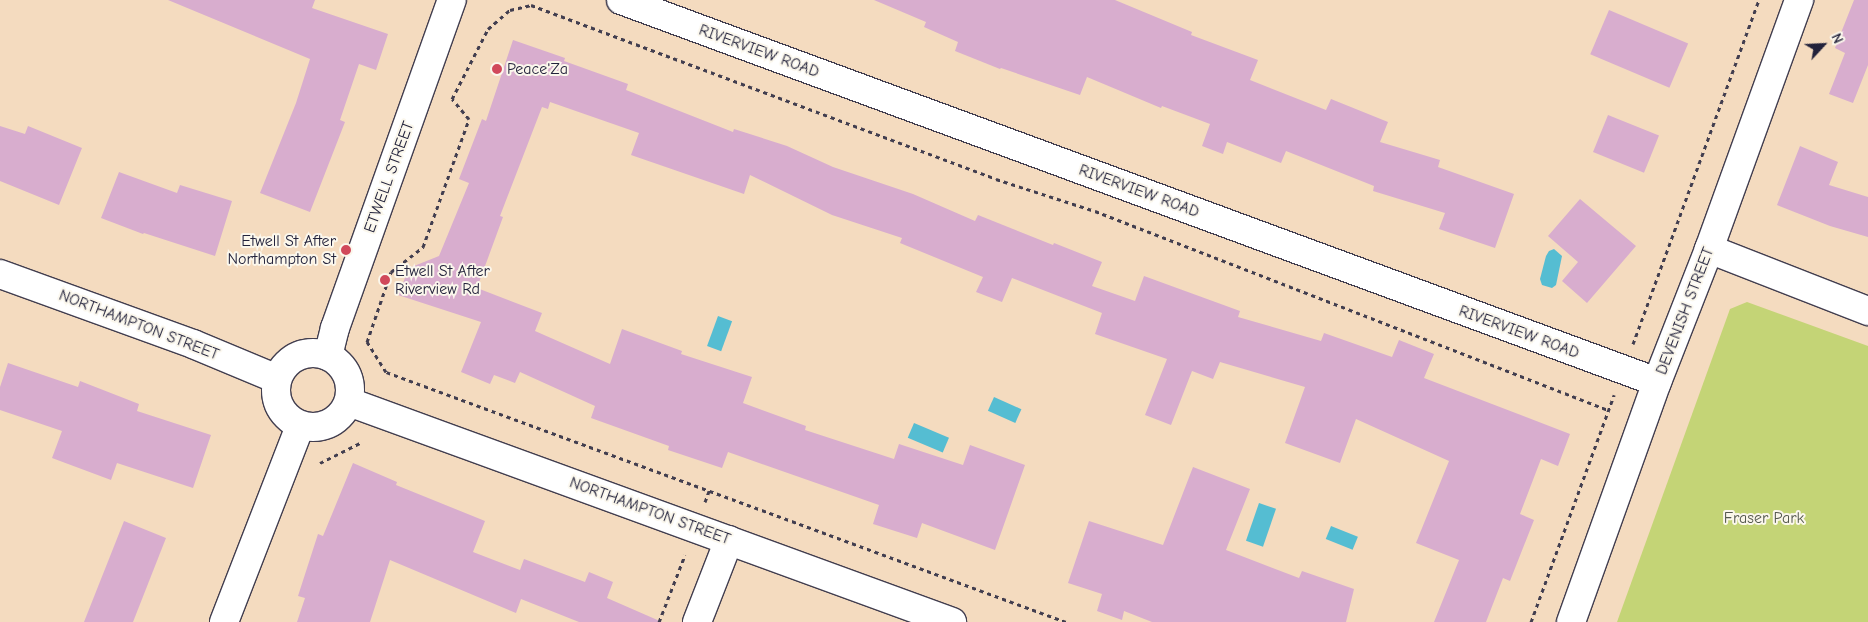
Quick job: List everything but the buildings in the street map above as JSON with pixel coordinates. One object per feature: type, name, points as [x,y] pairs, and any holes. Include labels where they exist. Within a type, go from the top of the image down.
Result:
[{"type":"street","name":"ETWELL STREET","points":[[328,356],[335,328],[452,0]]},
{"type":"street","name":"RIVERVIEW ROAD","points":[[622,0],[1657,382]]},
{"type":"street","name":"DEVENISH STREET","points":[[1571,622],[1657,382],[1709,249],[1799,0]]},
{"type":"street","points":[[1709,249],[1868,311]]},
{"type":"street","name":"NORTHAMPTON STREET","points":[[0,274],[193,344],[277,379]]},
{"type":"street","points":[[316,353],[328,356],[344,370],[349,380],[349,402],[334,421],[324,426],[312,428],[300,426],[282,412],[276,396],[277,379],[282,368],[292,359],[303,354],[316,353]]},
{"type":"street","name":"NORTHAMPTON STREET","points":[[349,402],[952,622]]},
{"type":"street","points":[[224,622],[300,426]]},
{"type":"street","points":[[697,622],[729,540]]},
{"type":"path","points":[[1531,622],[1759,0]]},
{"type":"path","points":[[1066,622],[386,372],[367,342],[391,272],[422,247],[469,119],[452,99],[488,29],[510,10],[531,5],[996,179],[1095,211],[1608,410]]},
{"type":"path","points":[[320,463],[360,443]]},
{"type":"green space","name":"Fraser Park","points":[[1747,302],[1868,346],[1868,622],[1617,622],[1730,309]]},
{"type":"water","points":[[1554,249],[1562,256],[1556,285],[1552,288],[1542,285],[1540,279],[1546,256],[1549,251]]},
{"type":"water","points":[[718,316],[732,321],[721,351],[707,346]]},
{"type":"water","points":[[994,397],[1021,409],[1015,423],[988,411]]},
{"type":"water","points":[[914,423],[949,438],[943,453],[908,438]]},
{"type":"water","points":[[1259,503],[1276,509],[1263,547],[1246,541]]},
{"type":"water","points":[[1331,526],[1358,537],[1353,550],[1326,539]]},
{"type":"place","name":"Peace'Za","points":[[497,69]]},
{"type":"place","name":"Etwell St After Northampton St","points":[[346,250]]},
{"type":"place","name":"Etwell St After Riverview Rd","points":[[385,280]]}]
